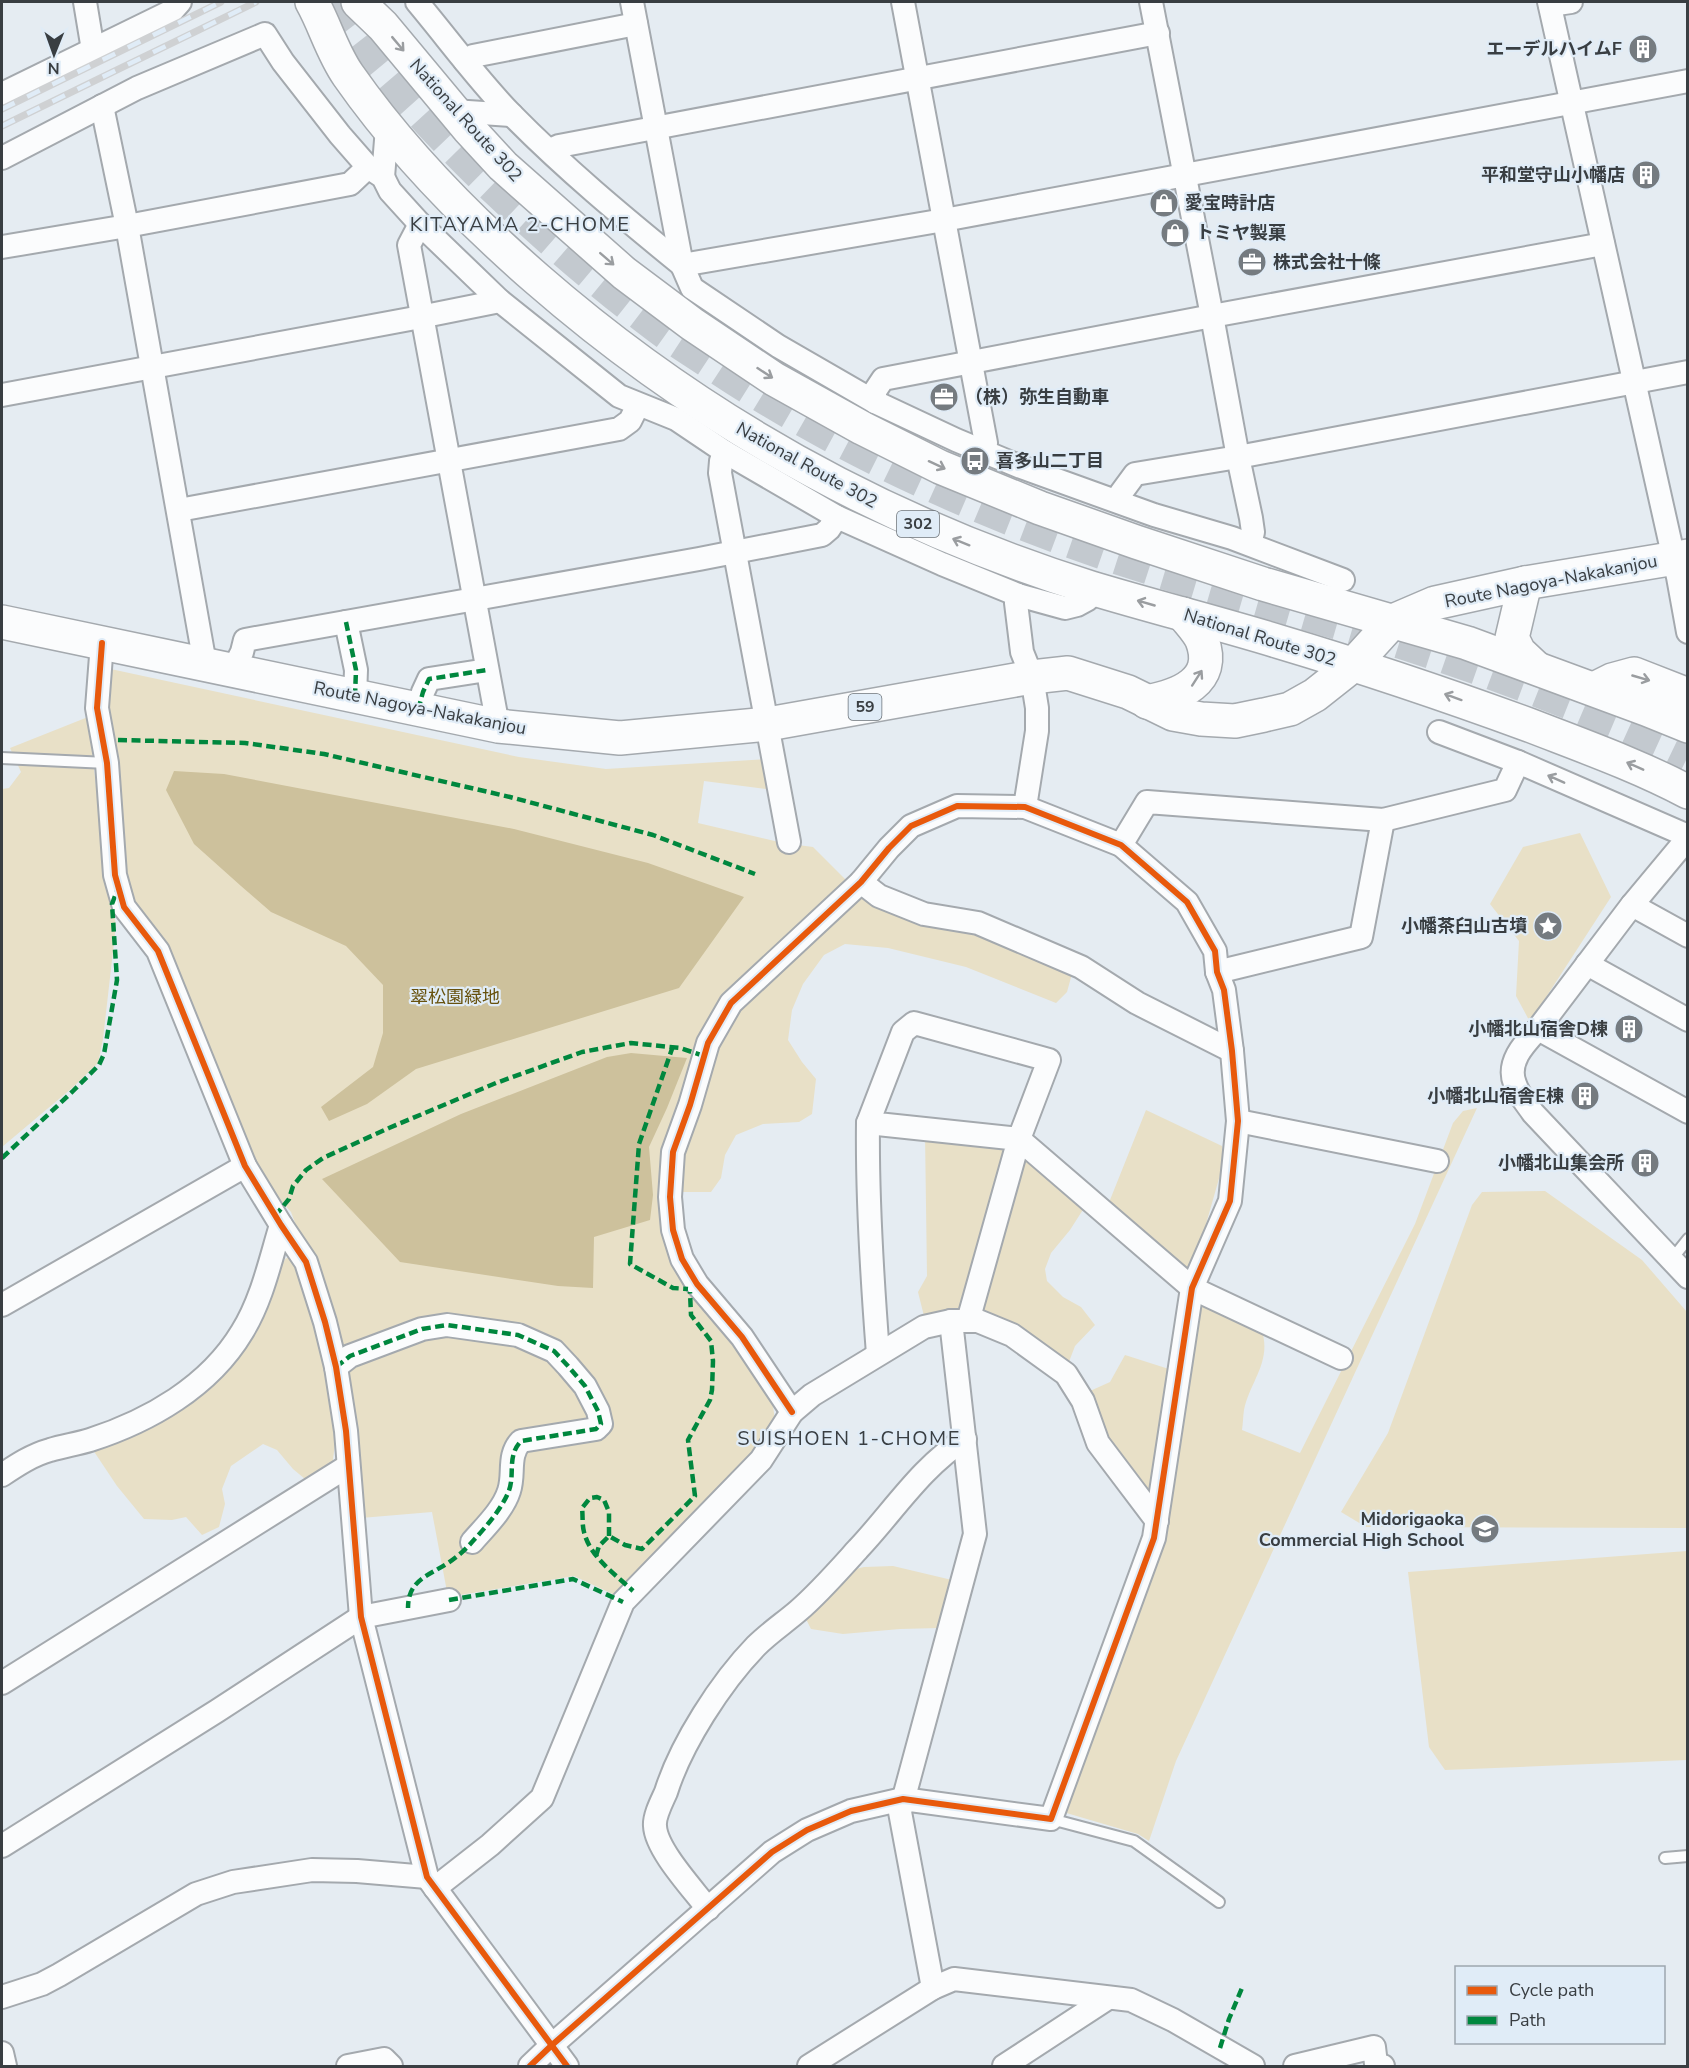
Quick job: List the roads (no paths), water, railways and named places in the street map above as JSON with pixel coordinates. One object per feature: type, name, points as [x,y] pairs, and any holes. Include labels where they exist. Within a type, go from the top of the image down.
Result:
[{"type":"main road","name":"National Route 302","points":[[312,2],[346,73],[387,128],[449,196],[504,251],[558,298],[671,385],[786,456],[895,513],[985,551],[1096,589],[1431,689],[1615,757],[1688,792]]},
{"type":"main road","name":"National Route 302","points":[[358,2],[383,26],[453,111],[503,166],[624,273],[692,324],[774,379],[862,428],[940,467],[1040,508],[1263,584],[1467,643],[1688,726]]},
{"type":"main road","name":"Route Nagoya-Nakakanjou","points":[[2,622],[498,726],[620,738],[768,724],[1032,677],[1068,673],[1128,692],[1173,714],[1201,719],[1235,720],[1290,709],[1315,694],[1353,665],[1393,621],[1436,603],[1525,583],[1680,557]]},
{"type":"main road","points":[[1525,583],[1512,638],[1519,652],[1535,667]]},
{"type":"main road","points":[[1147,702],[1181,693],[1200,678],[1204,666],[1203,642],[1183,614]]},
{"type":"main road","points":[[1594,689],[1612,680],[1634,674],[1688,695]]},
{"type":"street","points":[[85,2],[93,50]]},
{"type":"street","points":[[2,94],[172,11],[180,2]]},
{"type":"street","points":[[417,2],[512,114],[583,182],[682,266]]},
{"type":"street","points":[[632,2],[682,266],[692,288],[778,346],[875,402],[984,453],[1154,515],[1250,544],[1342,580]]},
{"type":"street","points":[[903,2],[972,361],[986,443],[984,453]]},
{"type":"street","points":[[1152,2],[1251,518],[1250,544]]},
{"type":"street","points":[[1557,3],[1572,102],[1603,244],[1634,382],[1680,557],[1688,632]]},
{"type":"street","points":[[465,61],[473,56],[636,24]]},
{"type":"street","points":[[550,150],[559,146],[657,127],[1158,33]]},
{"type":"street","points":[[2,158],[137,88],[265,34],[314,103],[420,224],[500,301],[618,396],[676,419],[725,452],[837,517],[1018,595],[1065,608],[1088,599],[1096,589]]},
{"type":"street","points":[[682,266],[1688,81]]},
{"type":"street","points":[[102,106],[127,226],[179,510],[219,667],[242,652],[245,640],[475,600],[822,535],[837,517]]},
{"type":"street","points":[[453,111],[512,114]]},
{"type":"street","points":[[376,172],[387,128]]},
{"type":"street","points":[[2,247],[350,184],[376,172]]},
{"type":"street","points":[[420,224],[409,245],[498,726]]},
{"type":"street","points":[[875,402],[874,392],[884,379],[1603,244]]},
{"type":"street","points":[[2,395],[500,301]]},
{"type":"street","points":[[1119,501],[1121,493],[1135,474],[1238,457],[1688,372]]},
{"type":"street","points":[[179,510],[619,429],[630,421],[638,405]]},
{"type":"street","points":[[725,452],[721,461],[720,473],[789,842]]},
{"type":"street","points":[[1154,515],[1154,548]]},
{"type":"street","points":[[1018,595],[1016,603],[1022,652],[1032,677],[1037,708],[1037,731],[1025,807]]},
{"type":"street","points":[[346,622],[356,670],[355,696]]},
{"type":"street","points":[[102,643],[97,708],[107,763],[115,875],[124,907],[158,951],[245,1166],[280,1225],[306,1262],[326,1323],[336,1367],[346,1431],[361,1617],[431,1883],[567,2067]]},
{"type":"street","points":[[418,710],[429,679],[487,670]]},
{"type":"street","points":[[1439,732],[1518,762],[1687,835],[1538,1029],[1522,1046],[1514,1063],[1514,1083],[1533,1113],[1688,1277]]},
{"type":"street","points":[[1121,845],[1147,802],[1383,820],[1505,790],[1518,762]]},
{"type":"street","points":[[530,2067],[552,2045],[772,1852],[807,1830],[851,1811],[903,1799],[1051,1819],[1154,1538],[1192,1288],[1230,1200],[1238,1121],[1224,990],[1217,972],[1215,951],[1187,902],[1121,845],[1025,807],[957,806],[911,826],[861,882],[731,1003],[708,1043],[690,1105],[673,1152],[670,1197],[673,1230],[682,1259],[697,1284],[742,1337],[792,1412]]},
{"type":"street","points":[[1217,972],[1361,938],[1383,820]]},
{"type":"street","points":[[861,882],[879,896],[924,914],[978,923],[1081,967],[1137,1003],[1232,1051]]},
{"type":"street","points":[[1632,905],[1688,936]]},
{"type":"street","points":[[1587,964],[1688,1020]]},
{"type":"street","points":[[878,1354],[867,1186],[868,1123],[903,1032],[914,1023],[1049,1060],[1019,1139],[959,1321],[965,1439],[975,1534],[900,1812],[933,1988]]},
{"type":"street","points":[[1538,1029],[1688,1113]]},
{"type":"street","points":[[1238,1121],[1437,1161]]},
{"type":"street","points":[[868,1123],[1019,1139],[1192,1288],[1341,1358]]},
{"type":"street","points":[[2,1305],[245,1166]]},
{"type":"street","points":[[2,1475],[20,1463],[49,1450],[89,1440],[147,1418],[194,1387],[225,1358],[244,1330],[264,1284],[280,1225]]},
{"type":"street","points":[[2,1997],[51,1980],[196,1894],[233,1882],[312,1870],[357,1870],[431,1883],[490,1845],[542,1798],[623,1602],[761,1460],[792,1412],[812,1395],[924,1327],[959,1321],[978,1321],[1012,1335],[1066,1374],[1083,1401],[1098,1443],[1157,1521]]},
{"type":"street","points":[[336,1367],[350,1356],[360,1352],[422,1329],[447,1325],[518,1335],[536,1342],[554,1351],[585,1386],[598,1410],[601,1424],[596,1429],[521,1441],[514,1449],[509,1492],[472,1542]]},
{"type":"street","points":[[708,1909],[661,1847],[655,1825],[669,1781],[692,1733],[755,1647],[774,1629],[798,1612],[860,1548],[921,1475],[947,1451],[965,1439]]},
{"type":"street","points":[[2,1683],[348,1466]]},
{"type":"street","points":[[2,1846],[217,1712],[361,1617],[449,1600]]},
{"type":"street","points":[[808,2067],[933,1988],[954,1979],[1131,2000],[1173,2020],[1253,2067]]},
{"type":"street","points":[[1004,2067],[1108,1998]]},
{"type":"street","points":[[1295,2067],[1374,2047],[1376,2064],[1383,2067]]},
{"type":"street","points":[[2,2053],[6,2067]]},
{"type":"street","points":[[348,2067],[384,2059],[391,2067]]},
{"type":"lane","points":[[2,758],[107,763]]},
{"type":"lane","points":[[1672,1259],[1688,1239]]},
{"type":"lane","points":[[1051,1819],[1134,1841],[1219,1902]]},
{"type":"lane","points":[[1665,1858],[1688,1856]]},
{"type":"tunnel","points":[[330,2],[367,51],[428,121],[493,187],[552,241],[662,331],[804,421],[953,495],[1057,537],[1172,575],[1445,657],[1568,703],[1688,756]]},
{"type":"railway","points":[[2,109],[221,2]]},
{"type":"railway","points":[[2,126],[256,2]]},
{"type":"place","name":"エーデルハイムF","points":[[1643,49]]},
{"type":"place","name":"平和堂守山小幡店","points":[[1646,175]]},
{"type":"place","name":"愛宝時計店","points":[[1164,203]]},
{"type":"place","name":"トミヤ製菓","points":[[1175,233]]},
{"type":"place","name":"株式会社十條","points":[[1252,262]]},
{"type":"place","name":"（株）弥生自動車","points":[[944,397]]},
{"type":"place","name":"喜多山二丁目","points":[[975,461]]},
{"type":"place","name":"小幡茶臼山古墳","points":[[1548,926]]},
{"type":"place","name":"小幡北山宿舎D棟","points":[[1629,1029]]},
{"type":"place","name":"小幡北山宿舎E棟","points":[[1585,1096]]},
{"type":"place","name":"小幡北山集会所","points":[[1645,1163]]},
{"type":"place","name":"Midorigaoka Commercial High School","points":[[1485,1529]]},
{"type":"district","name":"KITAYAMA 2-CHOME","points":[[520,224]]},
{"type":"district","name":"SUISHOEN 1-CHOME","points":[[849,1438]]},
{"type":"park label","name":"翠松園緑地","points":[[455,997]]}]
